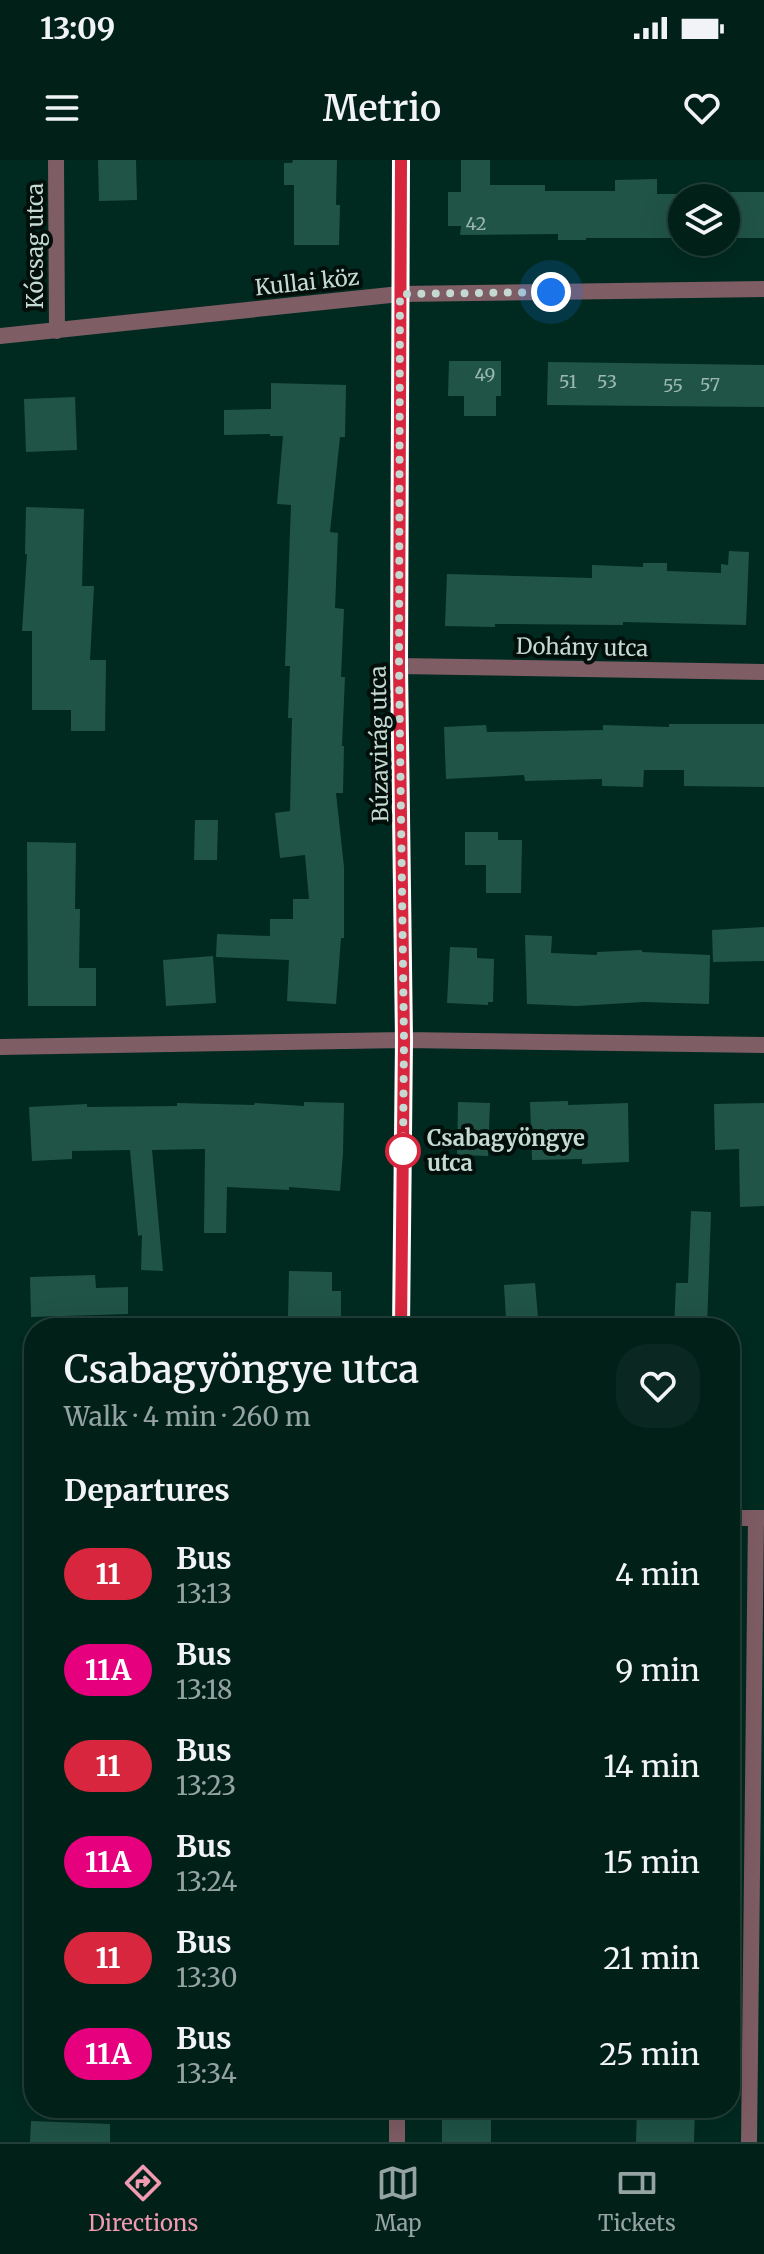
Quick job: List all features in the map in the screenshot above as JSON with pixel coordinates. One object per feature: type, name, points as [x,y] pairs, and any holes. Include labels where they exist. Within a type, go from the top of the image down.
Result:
[{"type":"street","name":"Kócsag utca","points":[[56,160],[57,331]]},
{"type":"street","name":"Búzavirág utca","points":[[401,160],[399,666],[404,1040],[401,1318]]},
{"type":"street","name":"Kullai köz","points":[[0,336],[400,294],[764,289]]},
{"type":"street","name":"Dohány utca","points":[[399,666],[764,672]]},
{"type":"street","points":[[0,1047],[404,1040],[764,1045]]},
{"type":"street","points":[[749,2142],[760,1518]]},
{"type":"street","points":[[397,2118],[397,2142]]},
{"type":"building","points":[[98,160],[136,160],[137,200],[99,201]]},
{"type":"building","points":[[293,160],[337,160],[339,245],[294,245],[294,185],[284,185],[284,163],[292,163]]},
{"type":"building","points":[[461,160],[490,160],[490,185],[545,185],[545,191],[615,191],[615,180],[657,179],[657,194],[668,194],[668,238],[558,240],[558,234],[460,235],[461,226],[448,226],[448,192],[461,192]]},
{"type":"building","points":[[740,192],[764,192],[764,238],[740,238]]},
{"type":"building","points":[[449,361],[501,361],[501,396],[496,396],[496,416],[464,416],[464,396],[448,396]]},
{"type":"building","points":[[548,362],[764,365],[764,407],[547,405]]},
{"type":"building","points":[[271,383],[346,385],[345,437],[340,437],[330,532],[338,533],[335,608],[344,609],[341,677],[345,677],[343,793],[336,793],[344,867],[344,938],[341,938],[336,1004],[287,1001],[289,960],[216,957],[217,934],[270,936],[270,919],[293,919],[293,899],[309,899],[305,855],[280,858],[275,813],[290,811],[292,718],[288,718],[290,666],[285,666],[291,505],[277,504],[283,436],[224,435],[224,410],[271,409]]},
{"type":"building","points":[[75,397],[77,450],[26,452],[24,399]]},
{"type":"building","points":[[26,507],[84,509],[82,586],[94,586],[90,660],[106,660],[105,731],[71,731],[71,710],[32,710],[32,631],[22,631],[27,554]]},
{"type":"building","points":[[729,551],[749,552],[746,625],[623,622],[623,625],[445,626],[447,574],[592,578],[592,565],[643,567],[643,563],[667,563],[667,571],[721,573],[721,564],[728,565]]},
{"type":"building","points":[[669,724],[764,724],[764,787],[684,786],[684,770],[644,770],[643,787],[602,786],[602,779],[525,781],[524,775],[446,779],[444,727],[486,725],[487,732],[603,730],[603,725],[669,727]]},
{"type":"building","points":[[195,820],[218,820],[217,860],[194,860]]},
{"type":"building","points":[[465,832],[498,832],[498,840],[522,840],[521,893],[486,893],[486,865],[465,865]]},
{"type":"building","points":[[27,842],[76,843],[75,909],[80,909],[79,968],[96,968],[96,1006],[28,1006]]},
{"type":"building","points":[[764,927],[764,961],[713,962],[712,930]]},
{"type":"building","points":[[525,935],[552,936],[551,953],[597,955],[597,952],[642,950],[710,955],[709,1004],[527,1004]]},
{"type":"building","points":[[450,947],[477,948],[477,958],[494,959],[493,1002],[488,1002],[488,1005],[447,1003]]},
{"type":"building","points":[[213,956],[216,1003],[166,1006],[163,960]]},
{"type":"building","points":[[568,1101],[568,1105],[628,1103],[629,1162],[582,1164],[582,1159],[532,1160],[530,1102]]},
{"type":"building","points":[[304,1102],[344,1103],[340,1191],[227,1187],[226,1233],[204,1233],[205,1149],[152,1150],[163,1271],[141,1270],[142,1235],[138,1236],[130,1150],[72,1151],[72,1159],[32,1161],[29,1107],[87,1104],[87,1107],[177,1106],[177,1103],[304,1106]]},
{"type":"building","points":[[458,1102],[490,1103],[488,1156],[457,1155]]},
{"type":"building","points":[[764,1103],[764,1206],[740,1207],[739,1149],[715,1150],[714,1104]]},
{"type":"building","points":[[691,1211],[711,1212],[707,1318],[674,1318],[676,1283],[688,1283]]},
{"type":"building","points":[[289,1271],[332,1272],[332,1291],[341,1291],[341,1317],[288,1316]]},
{"type":"building","points":[[95,1275],[96,1288],[128,1287],[128,1314],[31,1317],[30,1277]]},
{"type":"building","points":[[535,1283],[538,1317],[506,1318],[504,1285]]},
{"type":"building","points":[[442,2118],[491,2118],[491,2142],[442,2142]]},
{"type":"building","points":[[637,2118],[695,2118],[694,2142],[636,2142]]},
{"type":"building","points":[[31,2121],[110,2124],[110,2142],[30,2142]]},
{"type":"bus line","name":"11","points":[[401,160],[399,666],[404,1040],[401,1318]]},
{"type":"place","name":"Csabagyöngye utca","points":[[403,1151]]},
{"type":"route","points":[[403,1151],[400,294],[551,292]]}]
